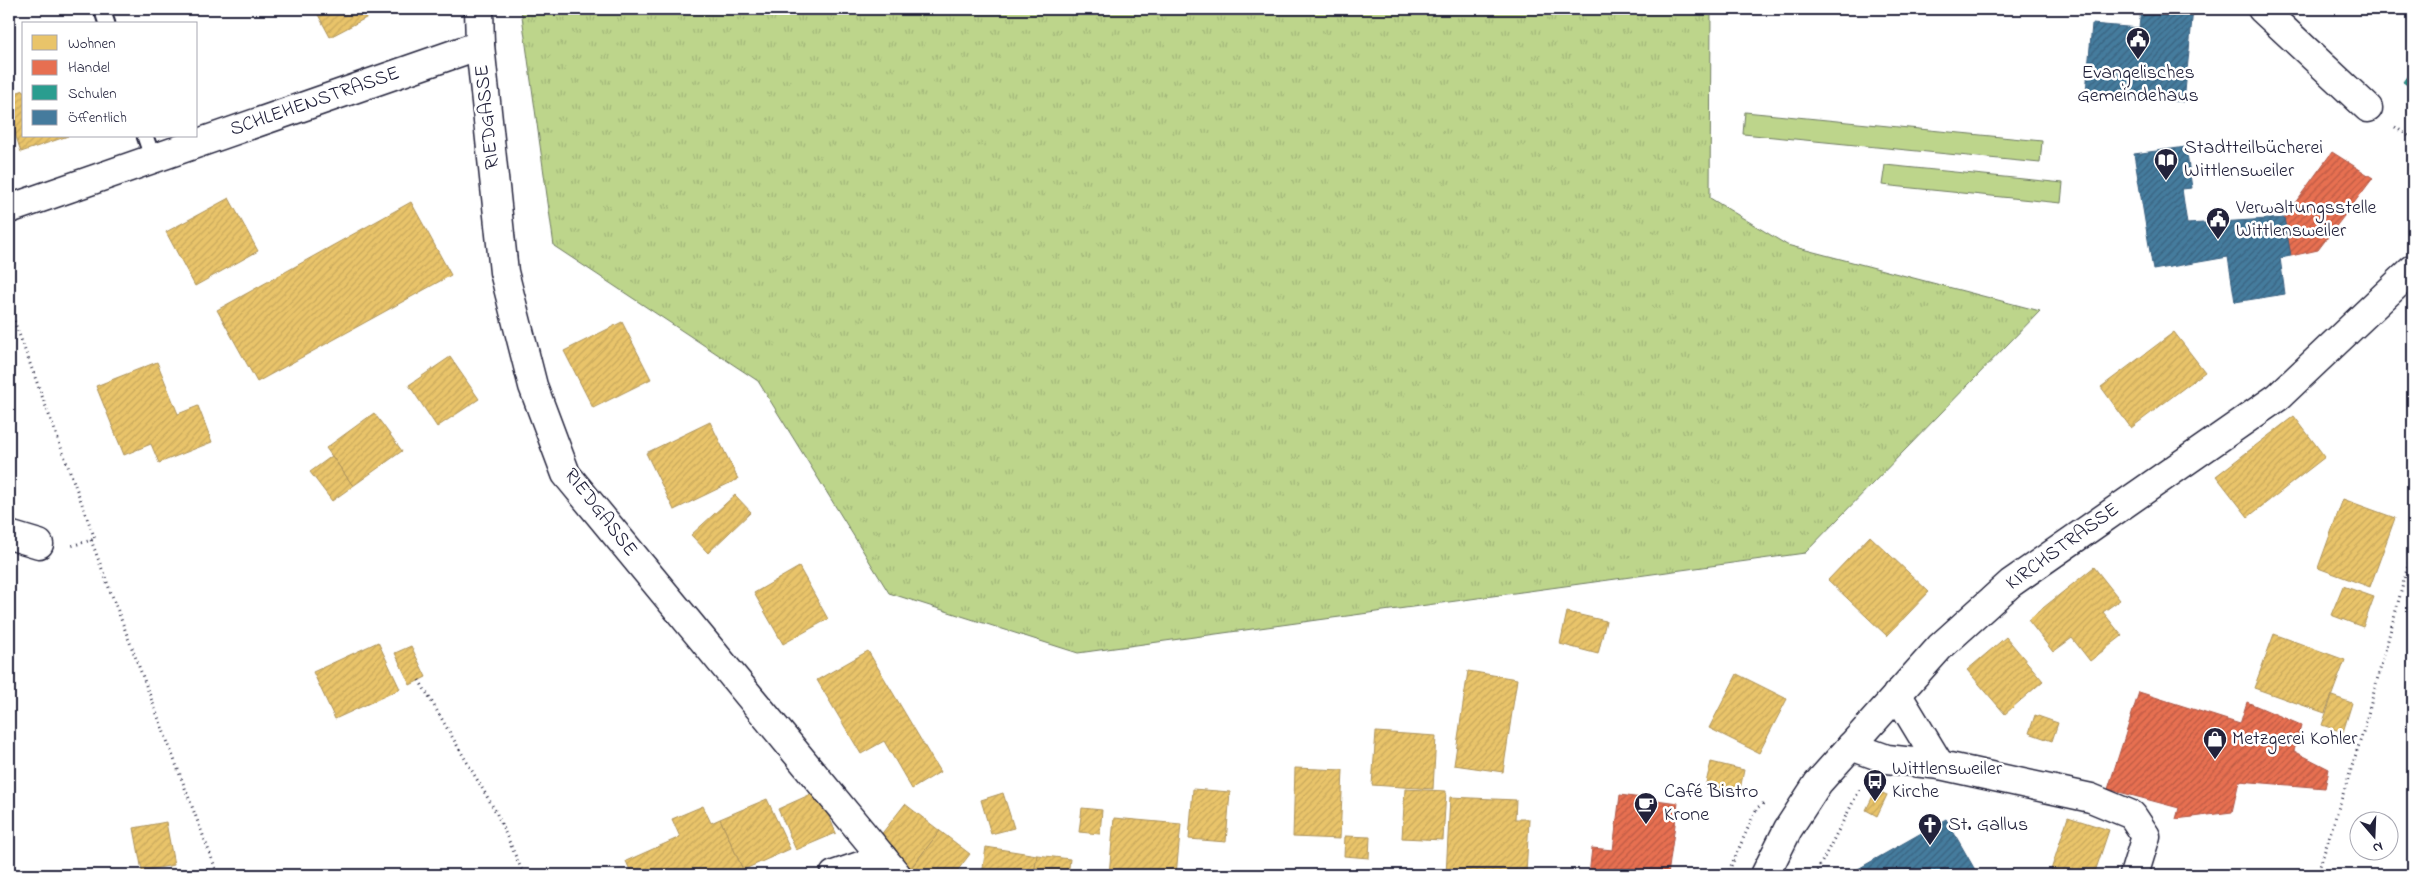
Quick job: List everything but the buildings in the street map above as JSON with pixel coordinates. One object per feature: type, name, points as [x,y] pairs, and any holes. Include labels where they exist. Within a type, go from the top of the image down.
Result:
[{"type":"street","name":"RIEDGASSE","points":[[479,9],[480,45],[504,272],[533,386],[566,474],[890,867]]},
{"type":"street","points":[[2262,9],[2368,108]]},
{"type":"street","name":"SCHLEHENSTRASSE","points":[[198,133],[480,45]]},
{"type":"street","name":"SCHLEHENSTRASSE","points":[[9,209],[149,148],[181,138]]},
{"type":"street","name":"KIRCHSTRASSE","points":[[1765,875],[1788,829],[1818,783],[1940,647],[2011,583],[2278,396],[2413,269]]},
{"type":"street","points":[[9,535],[39,544]]},
{"type":"street","points":[[1897,694],[1940,765]]},
{"type":"street","points":[[1852,746],[1887,759],[1940,765],[2077,794],[2132,815],[2146,836],[2134,875]]},
{"type":"street","points":[[834,875],[890,867]]},
{"type":"lane","points":[[102,9],[106,22]]},
{"type":"path","points":[[9,307],[95,539],[60,550],[39,544]]},
{"type":"path","points":[[91,540],[218,875]]},
{"type":"path","points":[[2317,875],[2364,729],[2413,547]]},
{"type":"path","points":[[419,680],[496,812],[524,875]]},
{"type":"path","points":[[1815,875],[1863,784]]},
{"type":"path","points":[[1727,875],[1757,808]]},
{"type":"green space","points":[[521,9],[1711,9],[1710,198],[1787,245],[2040,311],[1805,553],[1078,653],[889,593],[758,381],[554,246]]},
{"type":"green space","points":[[1745,112],[2042,141],[2040,163],[1743,134]]},
{"type":"green space","points":[[1885,165],[2063,183],[2061,203],[1882,185]]},
{"type":"place","name":"Evangelisches Gemeindehaus","points":[[2138,60]]},
{"type":"place","name":"Stadtteilbücherei Wittlensweiler","points":[[2166,181]]},
{"type":"place","name":"Verwaltungsstelle Wittlensweiler","points":[[2218,240]]},
{"type":"place","name":"Metzgerei Kohler","points":[[2215,760]]},
{"type":"place","name":"Wittlensweiler Kirche","points":[[1875,802]]},
{"type":"place","name":"Café Bistro Krone","points":[[1646,825]]},
{"type":"place","name":"St. Gallus","points":[[1930,846]]}]
